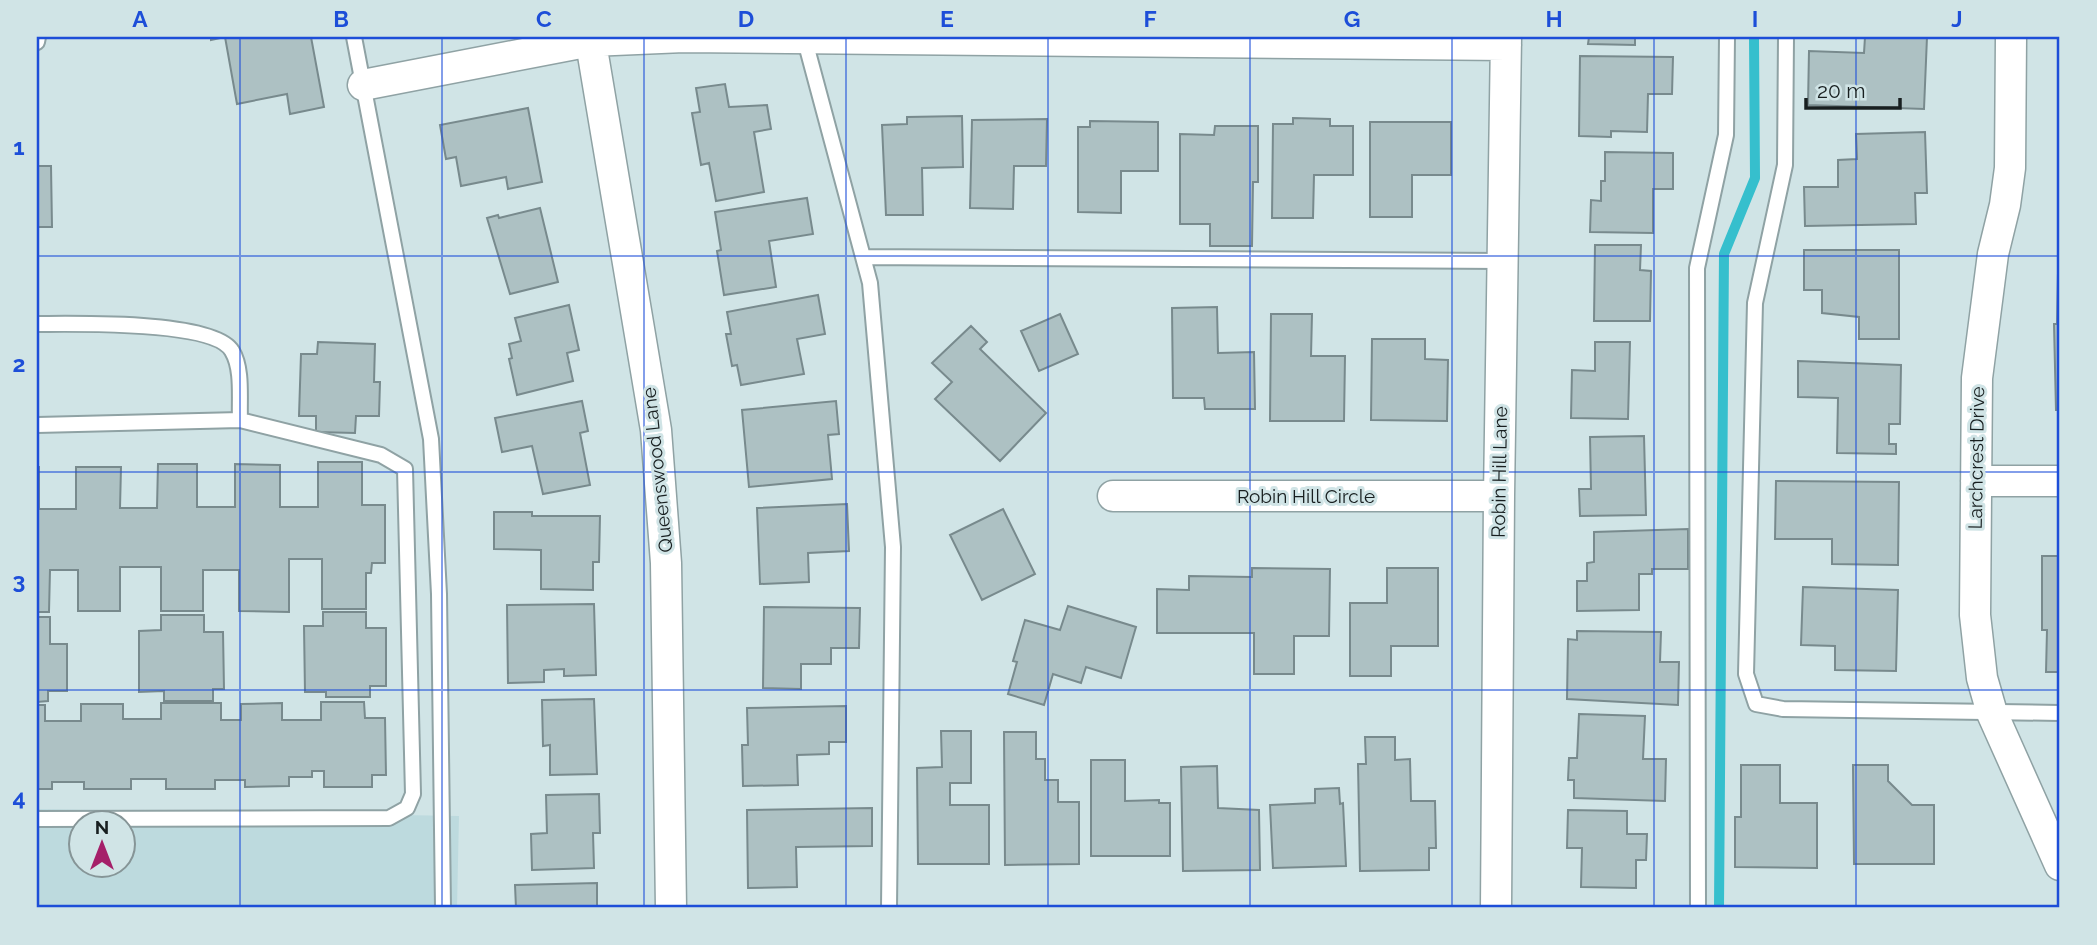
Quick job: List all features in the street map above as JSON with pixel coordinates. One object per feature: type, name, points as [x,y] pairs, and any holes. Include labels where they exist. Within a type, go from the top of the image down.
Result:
[{"type":"street","points":[[363,85],[591,39],[804,37],[1506,41]]},
{"type":"street","name":"Larchcrest Drive","points":[[2011,37],[2010,168],[2005,205],[1993,254],[1977,378],[1975,615],[1983,678],[1992,713],[2060,865]]},
{"type":"street","name":"Queenswood Lane","points":[[591,39],[656,430],[666,564],[671,908]]},
{"type":"street","name":"Robin Hill Lane","points":[[1496,908],[1506,41]]},
{"type":"street","points":[[1976,481],[2060,481]]},
{"type":"street","name":"Robin Hill Circle","points":[[1113,496],[1499,496]]},
{"type":"lane","points":[[354,37],[431,439],[439,594],[443,908]]},
{"type":"lane","points":[[804,37],[870,283],[893,547],[889,908]]},
{"type":"lane","points":[[1698,908],[1697,268],[1726,135],[1727,37]]},
{"type":"lane","points":[[1786,37],[1785,165],[1755,303],[1746,674],[1756,704],[1783,709],[2060,713]]},
{"type":"lane","points":[[863,257],[1502,261]]},
{"type":"lane","points":[[37,324],[100,324],[195,331],[214,337],[231,347],[237,362],[240,420]]},
{"type":"lane","points":[[37,425],[240,420],[381,455],[405,469],[413,794],[407,808],[389,818],[37,819]]},
{"type":"shaded area","points":[[37,809],[66,809],[66,878],[136,878],[136,811],[459,816],[457,908],[37,908]]},
{"type":"building","points":[[225,37],[311,37],[324,107],[290,114],[287,94],[237,104]]},
{"type":"building","points":[[1589,37],[1635,37],[1635,45],[1588,44]]},
{"type":"building","points":[[1865,37],[1927,37],[1924,109],[1808,105],[1809,51],[1864,53]]},
{"type":"building","points":[[1580,56],[1673,57],[1672,94],[1648,94],[1647,132],[1611,131],[1611,137],[1579,136]]},
{"type":"building","points":[[725,84],[729,107],[767,105],[771,129],[754,132],[764,192],[716,201],[709,163],[701,165],[692,113],[700,112],[696,88]]},
{"type":"building","points":[[528,108],[542,182],[508,189],[506,177],[461,186],[456,157],[446,159],[440,125]]},
{"type":"building","points":[[962,116],[963,167],[922,168],[923,215],[886,215],[882,125],[907,124],[907,117]]},
{"type":"building","points":[[1293,118],[1330,119],[1330,126],[1353,126],[1353,175],[1314,175],[1313,218],[1272,218],[1273,124],[1293,124]]},
{"type":"building","points":[[1047,119],[1046,166],[1014,166],[1013,209],[970,208],[972,120]]},
{"type":"building","points":[[1090,121],[1158,122],[1158,171],[1121,171],[1121,213],[1078,212],[1078,127],[1090,127]]},
{"type":"building","points":[[1370,122],[1451,122],[1451,175],[1412,175],[1412,217],[1370,217]]},
{"type":"building","points":[[1215,126],[1258,126],[1258,182],[1253,182],[1252,246],[1210,246],[1210,224],[1180,224],[1180,134],[1214,135]]},
{"type":"building","points":[[1925,132],[1927,193],[1915,193],[1916,224],[1805,226],[1804,187],[1838,187],[1838,160],[1857,159],[1856,134]]},
{"type":"building","points":[[1605,152],[1673,153],[1673,189],[1653,189],[1653,233],[1590,232],[1591,200],[1601,201],[1601,181],[1605,181]]},
{"type":"building","points":[[37,166],[51,166],[52,227],[37,227]]},
{"type":"building","points":[[807,198],[813,234],[769,241],[776,287],[724,295],[717,251],[721,250],[715,212]]},
{"type":"building","points":[[540,208],[558,282],[510,294],[487,218],[498,215],[499,218]]},
{"type":"building","points":[[1595,245],[1641,245],[1640,270],[1651,271],[1650,321],[1594,321]]},
{"type":"building","points":[[1804,250],[1899,250],[1899,339],[1859,339],[1859,317],[1822,313],[1822,290],[1804,290]]},
{"type":"building","points":[[2058,272],[2060,410],[2056,410],[2054,324],[2057,324]]},
{"type":"building","points":[[818,295],[825,334],[797,339],[804,374],[741,385],[737,365],[732,366],[726,334],[731,334],[727,312]]},
{"type":"building","points":[[569,305],[579,350],[567,353],[573,381],[517,395],[509,359],[512,358],[509,344],[521,341],[515,318]]},
{"type":"building","points":[[1217,307],[1218,353],[1254,352],[1255,409],[1205,409],[1204,398],[1173,398],[1172,308]]},
{"type":"building","points":[[1060,314],[1078,354],[1039,371],[1021,331]]},
{"type":"building","points":[[1271,314],[1312,314],[1311,356],[1345,356],[1344,421],[1270,421]]},
{"type":"building","points":[[971,326],[987,342],[980,349],[1046,413],[1000,461],[935,399],[952,382],[932,363]]},
{"type":"building","points":[[1372,339],[1425,339],[1425,359],[1448,360],[1447,421],[1371,420]]},
{"type":"building","points":[[318,342],[375,344],[374,382],[380,382],[379,416],[356,416],[355,433],[316,432],[316,416],[299,416],[301,354],[317,354]]},
{"type":"building","points":[[1595,342],[1630,342],[1628,419],[1571,418],[1572,370],[1595,371]]},
{"type":"building","points":[[1798,361],[1901,365],[1900,424],[1889,424],[1889,444],[1896,444],[1896,454],[1837,453],[1838,398],[1798,397]]},
{"type":"building","points":[[582,401],[588,431],[580,433],[590,485],[543,494],[532,446],[502,452],[495,418]]},
{"type":"building","points":[[836,401],[839,434],[828,435],[832,479],[749,487],[742,410]]},
{"type":"building","points":[[1644,436],[1646,515],[1580,516],[1579,489],[1591,489],[1590,437]]},
{"type":"building","points":[[318,462],[362,462],[362,505],[385,505],[385,563],[372,563],[371,573],[366,573],[366,609],[322,609],[322,559],[289,559],[289,612],[239,611],[239,570],[203,570],[203,611],[161,611],[161,567],[120,567],[120,611],[78,611],[78,570],[50,570],[49,612],[37,612],[37,467],[39,509],[76,509],[76,467],[121,467],[120,508],[157,508],[158,464],[197,464],[197,507],[235,507],[235,464],[280,465],[280,507],[318,507]]},
{"type":"building","points":[[1776,481],[1899,482],[1898,565],[1832,564],[1832,539],[1775,539]]},
{"type":"building","points":[[847,504],[849,551],[808,553],[809,582],[760,584],[757,508]]},
{"type":"building","points":[[1003,509],[1035,574],[982,600],[950,535]]},
{"type":"building","points":[[494,512],[532,512],[532,516],[600,516],[599,562],[593,562],[593,590],[541,589],[541,550],[494,549]]},
{"type":"building","points":[[1688,529],[1688,569],[1652,569],[1652,574],[1639,574],[1639,610],[1577,611],[1577,581],[1587,581],[1587,563],[1594,562],[1594,532]]},
{"type":"building","points":[[2042,556],[2060,556],[2060,672],[2046,672],[2047,630],[2042,630]]},
{"type":"building","points":[[1252,568],[1330,569],[1329,636],[1294,636],[1294,674],[1254,674],[1254,633],[1157,633],[1157,589],[1189,590],[1189,576],[1252,577]]},
{"type":"building","points":[[1387,568],[1438,568],[1438,646],[1391,646],[1391,676],[1350,676],[1350,603],[1387,603]]},
{"type":"building","points":[[1803,587],[1898,590],[1896,671],[1835,670],[1835,646],[1801,645]]},
{"type":"building","points":[[594,604],[596,675],[564,676],[564,669],[544,670],[544,682],[508,683],[507,605]]},
{"type":"building","points":[[1068,606],[1136,627],[1121,678],[1086,667],[1081,683],[1053,674],[1044,705],[1008,694],[1017,662],[1013,661],[1025,620],[1060,630]]},
{"type":"building","points":[[764,607],[860,608],[859,648],[831,648],[831,664],[801,664],[801,689],[763,688]]},
{"type":"building","points":[[323,612],[366,612],[366,628],[386,628],[386,686],[370,686],[370,697],[326,697],[326,692],[305,692],[304,626],[323,626]]},
{"type":"building","points":[[161,615],[204,615],[204,632],[223,632],[224,689],[213,689],[213,701],[164,701],[164,691],[139,692],[139,631],[161,630]]},
{"type":"building","points":[[37,617],[50,617],[50,644],[67,644],[67,691],[48,691],[48,701],[37,702]]},
{"type":"building","points":[[1577,631],[1661,632],[1660,662],[1679,662],[1678,705],[1567,699],[1568,639],[1577,640]]},
{"type":"building","points":[[594,699],[597,774],[550,775],[550,745],[543,746],[542,700]]},
{"type":"building","points":[[321,702],[364,702],[365,718],[385,718],[386,775],[372,775],[372,787],[324,787],[324,771],[312,771],[312,777],[289,777],[289,786],[245,787],[245,780],[215,780],[215,789],[166,789],[166,779],[131,779],[131,789],[84,789],[84,782],[52,782],[52,789],[37,789],[37,705],[45,705],[45,721],[81,721],[81,704],[123,704],[123,719],[161,719],[161,703],[221,703],[221,720],[241,720],[241,704],[282,703],[282,720],[321,720]]},
{"type":"building","points":[[846,706],[846,742],[829,742],[829,754],[797,755],[798,785],[743,786],[742,745],[748,745],[747,708]]},
{"type":"building","points":[[1579,714],[1645,716],[1643,759],[1666,759],[1665,801],[1574,798],[1574,780],[1568,780],[1569,758],[1577,758]]},
{"type":"building","points":[[941,731],[971,731],[971,783],[950,783],[950,805],[989,805],[989,864],[918,864],[917,768],[942,767]]},
{"type":"building","points":[[1004,732],[1036,732],[1036,759],[1045,759],[1045,780],[1058,780],[1058,802],[1079,802],[1079,864],[1005,865]]},
{"type":"building","points":[[1365,737],[1395,737],[1395,760],[1410,759],[1411,801],[1435,801],[1436,848],[1429,848],[1429,870],[1360,871],[1358,764],[1366,764]]},
{"type":"building","points":[[1091,760],[1125,760],[1125,801],[1159,800],[1159,803],[1170,803],[1170,856],[1091,856]]},
{"type":"building","points":[[1741,765],[1780,765],[1780,803],[1817,803],[1817,868],[1735,867],[1735,817],[1741,817]]},
{"type":"building","points":[[1853,765],[1888,765],[1888,781],[1912,805],[1934,805],[1934,864],[1854,864]]},
{"type":"building","points":[[1217,766],[1218,808],[1259,810],[1260,870],[1183,871],[1181,767]]},
{"type":"building","points":[[1339,788],[1340,804],[1343,803],[1346,866],[1273,868],[1270,805],[1315,803],[1315,789]]},
{"type":"building","points":[[599,794],[600,833],[593,833],[594,868],[532,870],[531,834],[547,833],[546,795]]},
{"type":"building","points":[[872,808],[872,846],[796,847],[797,887],[748,888],[747,810]]},
{"type":"building","points":[[1568,810],[1627,811],[1627,834],[1647,834],[1646,860],[1636,860],[1636,888],[1581,887],[1582,848],[1567,848]]},
{"type":"building","points":[[597,883],[597,908],[516,908],[515,885]]},
{"type":"waterway","points":[[1719,908],[1724,254],[1755,178],[1754,37]]}]
